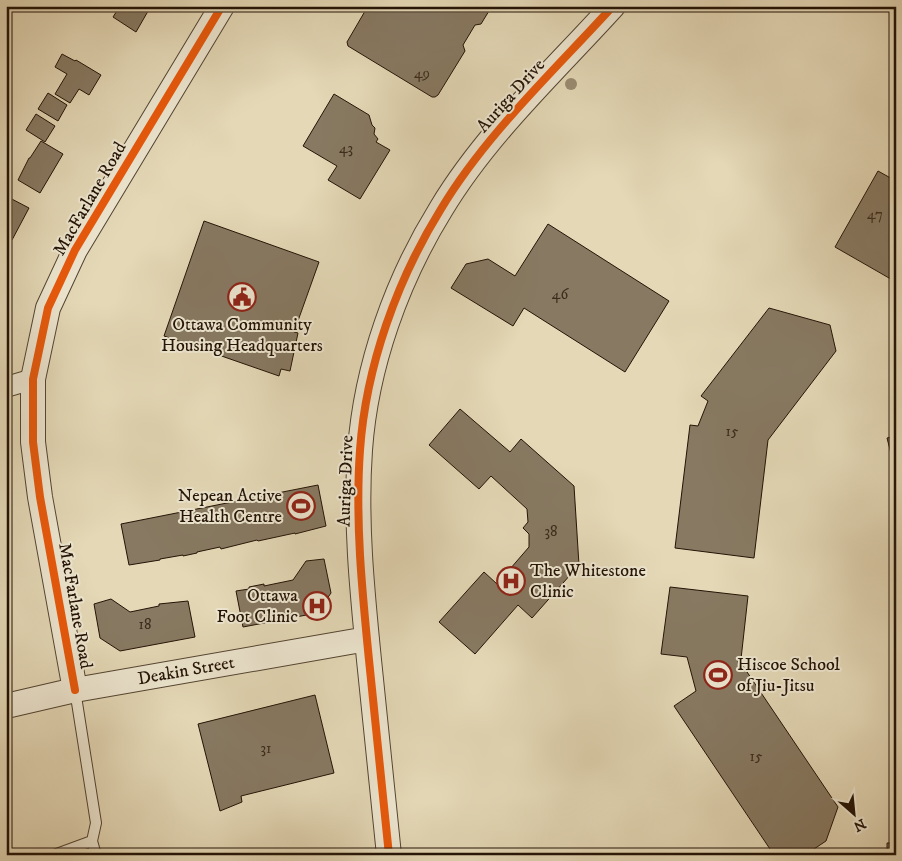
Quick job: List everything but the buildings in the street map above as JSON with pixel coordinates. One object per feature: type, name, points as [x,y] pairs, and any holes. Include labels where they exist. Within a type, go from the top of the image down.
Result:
[{"type":"street","name":"MacFarlane Road","points":[[75,690],[40,497],[33,442],[33,379],[48,308],[75,250],[222,6]]},
{"type":"street","name":"Auriga Drive","points":[[389,855],[358,544],[360,451],[372,378],[386,328],[405,276],[440,209],[471,164],[504,125],[612,6]]},
{"type":"street","points":[[6,387],[33,379]]},
{"type":"street","name":"Deakin Street","points":[[6,706],[75,690],[367,639]]},
{"type":"lane","points":[[75,690],[96,823],[92,841],[96,855]]},
{"type":"lane","points":[[54,855],[92,841]]},
{"type":"cycle path","points":[[75,690],[40,497],[33,442],[33,379],[48,308],[75,250],[222,6]]},
{"type":"cycle path","points":[[389,855],[364,608],[358,502],[363,418],[377,356],[386,325],[411,265],[425,236],[459,181],[500,129],[613,6]]},
{"type":"place","name":"Ottawa Community Housing Headquarters","points":[[242,297]]},
{"type":"place","name":"Nepean Active Health Centre","points":[[301,506]]},
{"type":"place","name":"The Whitestone Clinic","points":[[511,581]]},
{"type":"place","name":"Ottawa Foot Clinic","points":[[317,606]]},
{"type":"place","name":"Hiscoe School of Jiu-Jitsu","points":[[718,675]]}]
